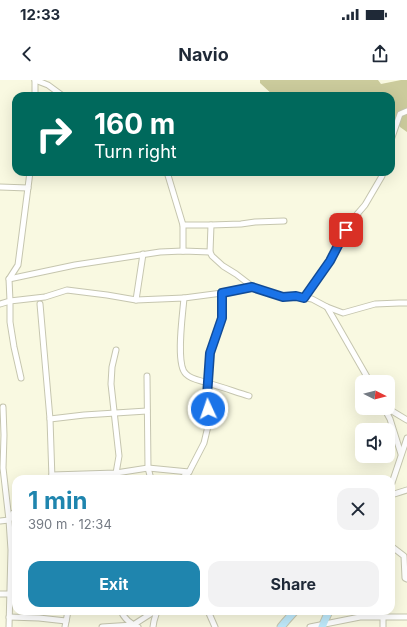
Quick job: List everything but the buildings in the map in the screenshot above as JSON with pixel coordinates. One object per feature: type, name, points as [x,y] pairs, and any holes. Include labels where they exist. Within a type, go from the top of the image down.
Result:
[{"type":"street","points":[[35,92],[35,80],[48,85],[58,92]]},
{"type":"street","points":[[395,128],[400,114],[407,112]]},
{"type":"street","points":[[21,378],[10,322],[8,280],[18,265],[30,176]]},
{"type":"street","points":[[168,176],[183,225],[183,251]]},
{"type":"street","points":[[304,298],[330,261],[353,219],[365,205],[382,176]]},
{"type":"street","points":[[0,188],[28,188]]},
{"type":"street","points":[[183,225],[241,224],[284,221]]},
{"type":"street","points":[[211,225],[210,252],[212,256],[252,287],[283,297],[296,296],[312,299],[343,313],[375,304],[407,303]]},
{"type":"street","points":[[8,280],[75,265],[126,258],[143,254],[183,251],[210,252]]},
{"type":"street","points":[[136,300],[143,254]]},
{"type":"street","points":[[0,304],[10,301],[45,297],[67,290],[136,300],[184,298],[252,287]]},
{"type":"street","points":[[187,475],[204,443],[209,422],[207,382],[210,353],[222,318],[222,293]]},
{"type":"street","points":[[184,298],[181,339],[181,367],[184,373],[194,380],[207,382],[249,396]]},
{"type":"street","points":[[40,304],[50,419],[52,475]]},
{"type":"street","points":[[327,307],[366,375]]},
{"type":"street","points":[[116,350],[110,384],[119,456],[116,475]]},
{"type":"street","points":[[147,376],[148,468],[150,475]]},
{"type":"street","points":[[3,407],[3,468],[12,562]]},
{"type":"street","points":[[50,419],[84,415],[147,412]]},
{"type":"street","points":[[395,413],[407,420]]},
{"type":"street","points":[[388,415],[401,455]]},
{"type":"street","points":[[395,475],[407,438]]},
{"type":"street","points":[[78,475],[148,468],[189,472]]},
{"type":"street","points":[[186,475],[189,472]]},
{"type":"street","points":[[395,494],[407,490]]},
{"type":"street","points":[[9,520],[12,515]]},
{"type":"street","points":[[0,521],[9,520]]},
{"type":"street","points":[[395,549],[405,556],[407,579]]},
{"type":"street","points":[[9,627],[12,580]]},
{"type":"street","points":[[0,594],[10,594]]},
{"type":"street","points":[[123,615],[135,626]]},
{"type":"street","points":[[102,627],[135,626],[150,615]]},
{"type":"street","points":[[153,627],[155,615]]},
{"type":"street","points":[[210,615],[215,627]]},
{"type":"street","points":[[281,627],[292,615]]},
{"type":"street","points":[[323,626],[327,615]]},
{"type":"street","points":[[9,617],[39,618],[66,624]]},
{"type":"street","points":[[310,627],[323,626],[360,617],[407,617]]},
{"type":"street","points":[[383,618],[383,627]]},
{"type":"green space","points":[[260,80],[378,80],[381,84],[407,80],[407,132],[400,127],[395,119],[395,92],[270,92],[260,83]]},
{"type":"route","points":[[208,409],[207,382],[210,353],[222,318],[222,293],[252,287],[283,297],[296,296],[304,298],[330,261],[346,230]]}]
